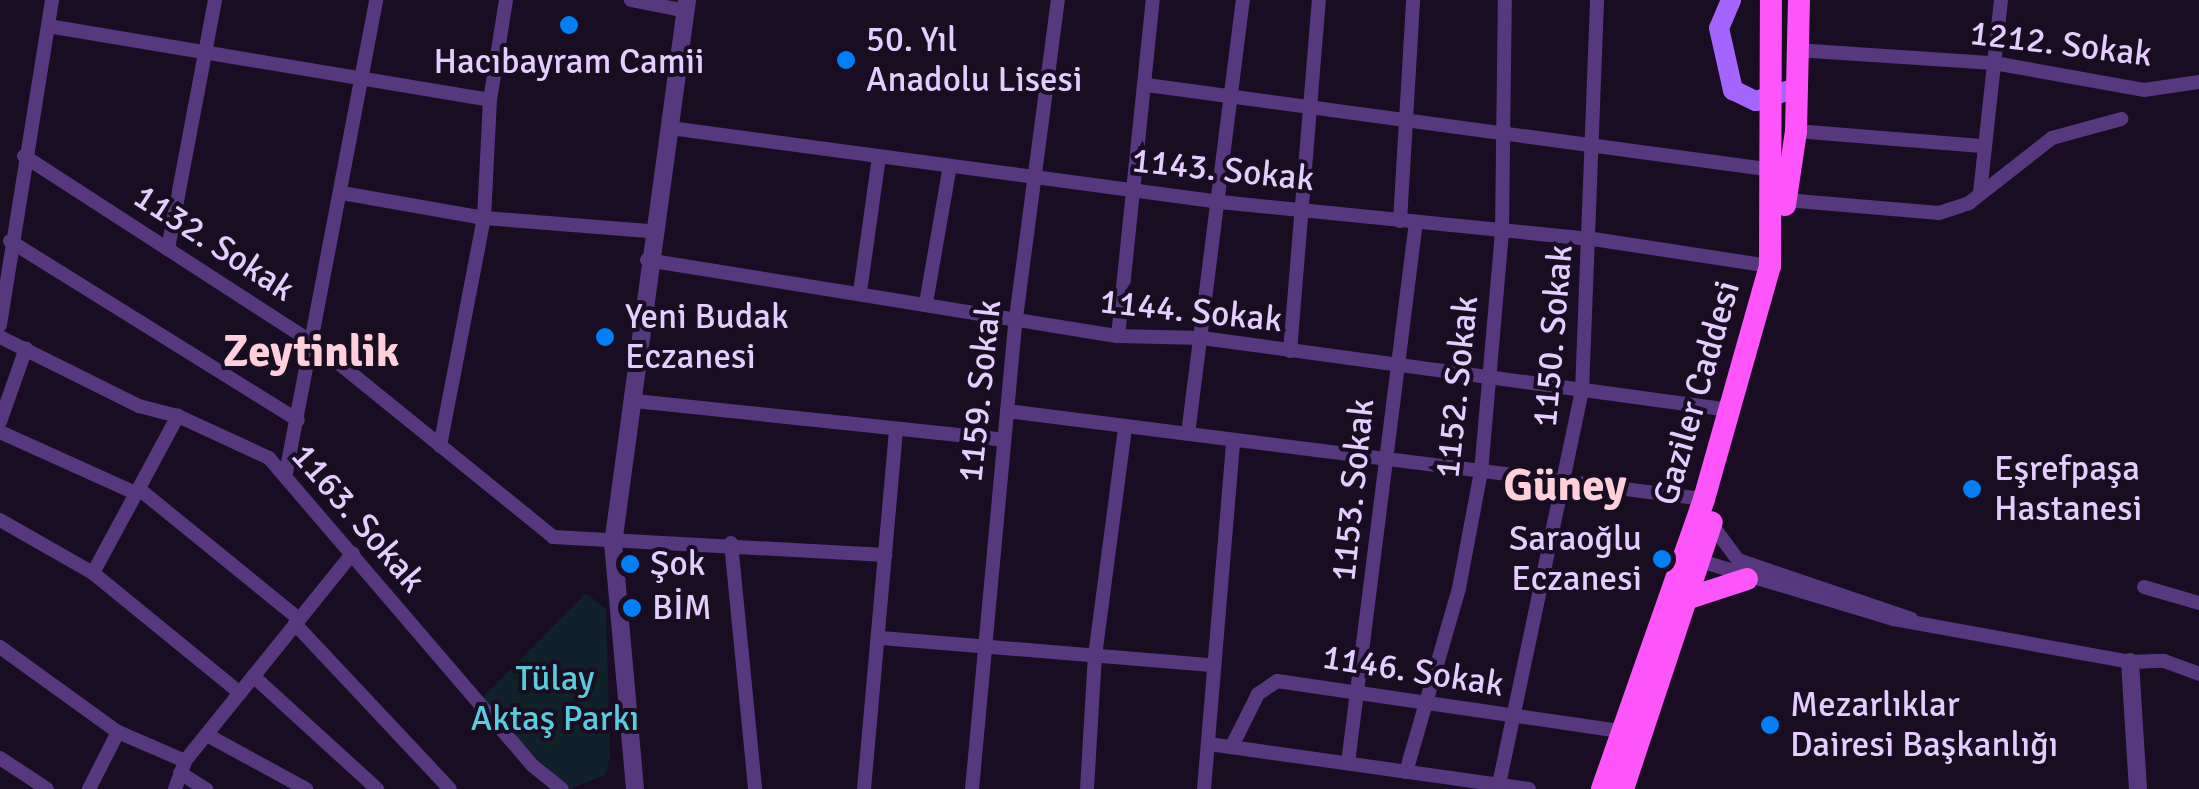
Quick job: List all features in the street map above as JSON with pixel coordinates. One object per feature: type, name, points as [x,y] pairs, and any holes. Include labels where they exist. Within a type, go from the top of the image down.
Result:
[{"type":"main road","points":[[1717,0],[1732,90],[1744,98],[1768,98],[1793,89]]},
{"type":"main road","points":[[1719,28],[1732,0]]},
{"type":"main road","name":"Gaziler Caddesi","points":[[1622,789],[1689,598],[1704,500],[1770,266],[1771,0]]},
{"type":"main road","name":"Gaziler Caddesi","points":[[1602,789],[1621,731],[1712,523],[1783,275],[1785,200],[1796,131],[1793,89],[1799,0]]},
{"type":"main road","points":[[1689,598],[1748,580]]},
{"type":"street","points":[[0,325],[10,241],[52,0]]},
{"type":"street","points":[[168,249],[215,0]]},
{"type":"street","points":[[286,473],[315,344],[376,0]]},
{"type":"street","points":[[440,446],[484,218],[490,100],[506,0]]},
{"type":"street","points":[[631,0],[687,6],[647,260],[635,401],[613,544],[635,789]]},
{"type":"street","name":"1159. Sokak","points":[[972,789],[1016,318],[1039,178],[1058,0]]},
{"type":"street","points":[[1118,336],[1137,191],[1153,0]]},
{"type":"street","points":[[1188,434],[1234,95],[1242,0]]},
{"type":"street","points":[[1290,351],[1307,209],[1319,0]]},
{"type":"street","name":"1153. Sokak","points":[[1348,763],[1362,691],[1396,365],[1408,222],[1414,0]]},
{"type":"street","name":"1152. Sokak","points":[[1406,772],[1423,700],[1459,588],[1481,472],[1502,231],[1505,0]]},
{"type":"street","name":"1150. Sokak","points":[[1499,787],[1567,483],[1582,392],[1593,239],[1597,0]]},
{"type":"street","points":[[1980,193],[2001,0]]},
{"type":"street","points":[[48,26],[490,100]]},
{"type":"street","name":"1212. Sokak","points":[[1796,50],[1994,64],[2144,90],[2199,82]]},
{"type":"street","points":[[1148,85],[1312,104],[1773,170]]},
{"type":"street","points":[[1785,200],[1939,212],[1980,193],[2052,138],[2121,120]]},
{"type":"street","name":"1143. Sokak","points":[[670,128],[1220,202],[1593,239],[1770,266]]},
{"type":"street","points":[[1796,131],[1984,146]]},
{"type":"street","name":"1132. Sokak","points":[[24,156],[315,344],[553,536],[613,544],[631,537],[886,555]]},
{"type":"street","points":[[860,292],[878,156]]},
{"type":"street","points":[[926,303],[950,166]]},
{"type":"street","points":[[342,193],[484,218],[651,231]]},
{"type":"street","points":[[10,241],[298,420]]},
{"type":"street","name":"1144. Sokak","points":[[647,260],[1118,336],[1202,338],[1730,410]]},
{"type":"street","name":"1163. Sokak","points":[[0,337],[139,406],[178,416],[286,473],[532,765],[562,789]]},
{"type":"street","points":[[0,422],[26,348]]},
{"type":"street","points":[[635,401],[1004,440]]},
{"type":"street","points":[[1008,411],[1704,500]]},
{"type":"street","points":[[93,572],[178,416]]},
{"type":"street","points":[[1087,789],[1095,656],[1125,428]]},
{"type":"street","points":[[864,789],[881,638],[896,429]]},
{"type":"street","points":[[0,432],[138,492],[297,622],[450,789]]},
{"type":"street","points":[[1204,789],[1211,665],[1233,441]]},
{"type":"street","points":[[0,520],[93,572],[240,694]]},
{"type":"street","points":[[1712,523],[1738,560],[1912,619]]},
{"type":"street","points":[[730,543],[755,789]]},
{"type":"street","points":[[174,789],[183,767],[207,735],[352,553]]},
{"type":"street","points":[[1695,556],[1748,580],[1912,619],[2130,662],[2164,661],[2199,674]]},
{"type":"street","points":[[2144,587],[2199,604]]},
{"type":"street","points":[[881,638],[1211,665]]},
{"type":"street","points":[[0,647],[118,732],[183,767],[206,789]]},
{"type":"street","points":[[2130,662],[2138,789]]},
{"type":"street","points":[[254,676],[377,789]]},
{"type":"street","name":"1146. Sokak","points":[[1232,746],[1258,694],[1277,681],[1621,731]]},
{"type":"street","points":[[89,789],[118,732]]},
{"type":"street","points":[[207,735],[306,789]]},
{"type":"street","points":[[1209,744],[1530,789]]},
{"type":"street","points":[[0,758],[47,789]]},
{"type":"green space","name":"Tülay Aktaş Parkı","points":[[586,593],[606,609],[610,757],[605,775],[569,789],[479,701]]},
{"type":"place","name":"Hacıbayram Camii","points":[[569,25]]},
{"type":"place","name":"50. Yıl Anadolu Lisesi","points":[[846,60]]},
{"type":"place","name":"Yeni Budak Eczanesi","points":[[605,337]]},
{"type":"place","name":"Eşrefpaşa Hastanesi","points":[[1972,489]]},
{"type":"place","name":"Saraoğlu Eczanesi","points":[[1662,559]]},
{"type":"place","name":"Şok","points":[[630,564]]},
{"type":"place","name":"BİM","points":[[632,608]]},
{"type":"place","name":"Mezarlıklar Dairesi Başkanlığı","points":[[1770,725]]},
{"type":"district","name":"Zeytinlik","points":[[311,352]]},
{"type":"district","name":"Güney","points":[[1565,486]]}]
